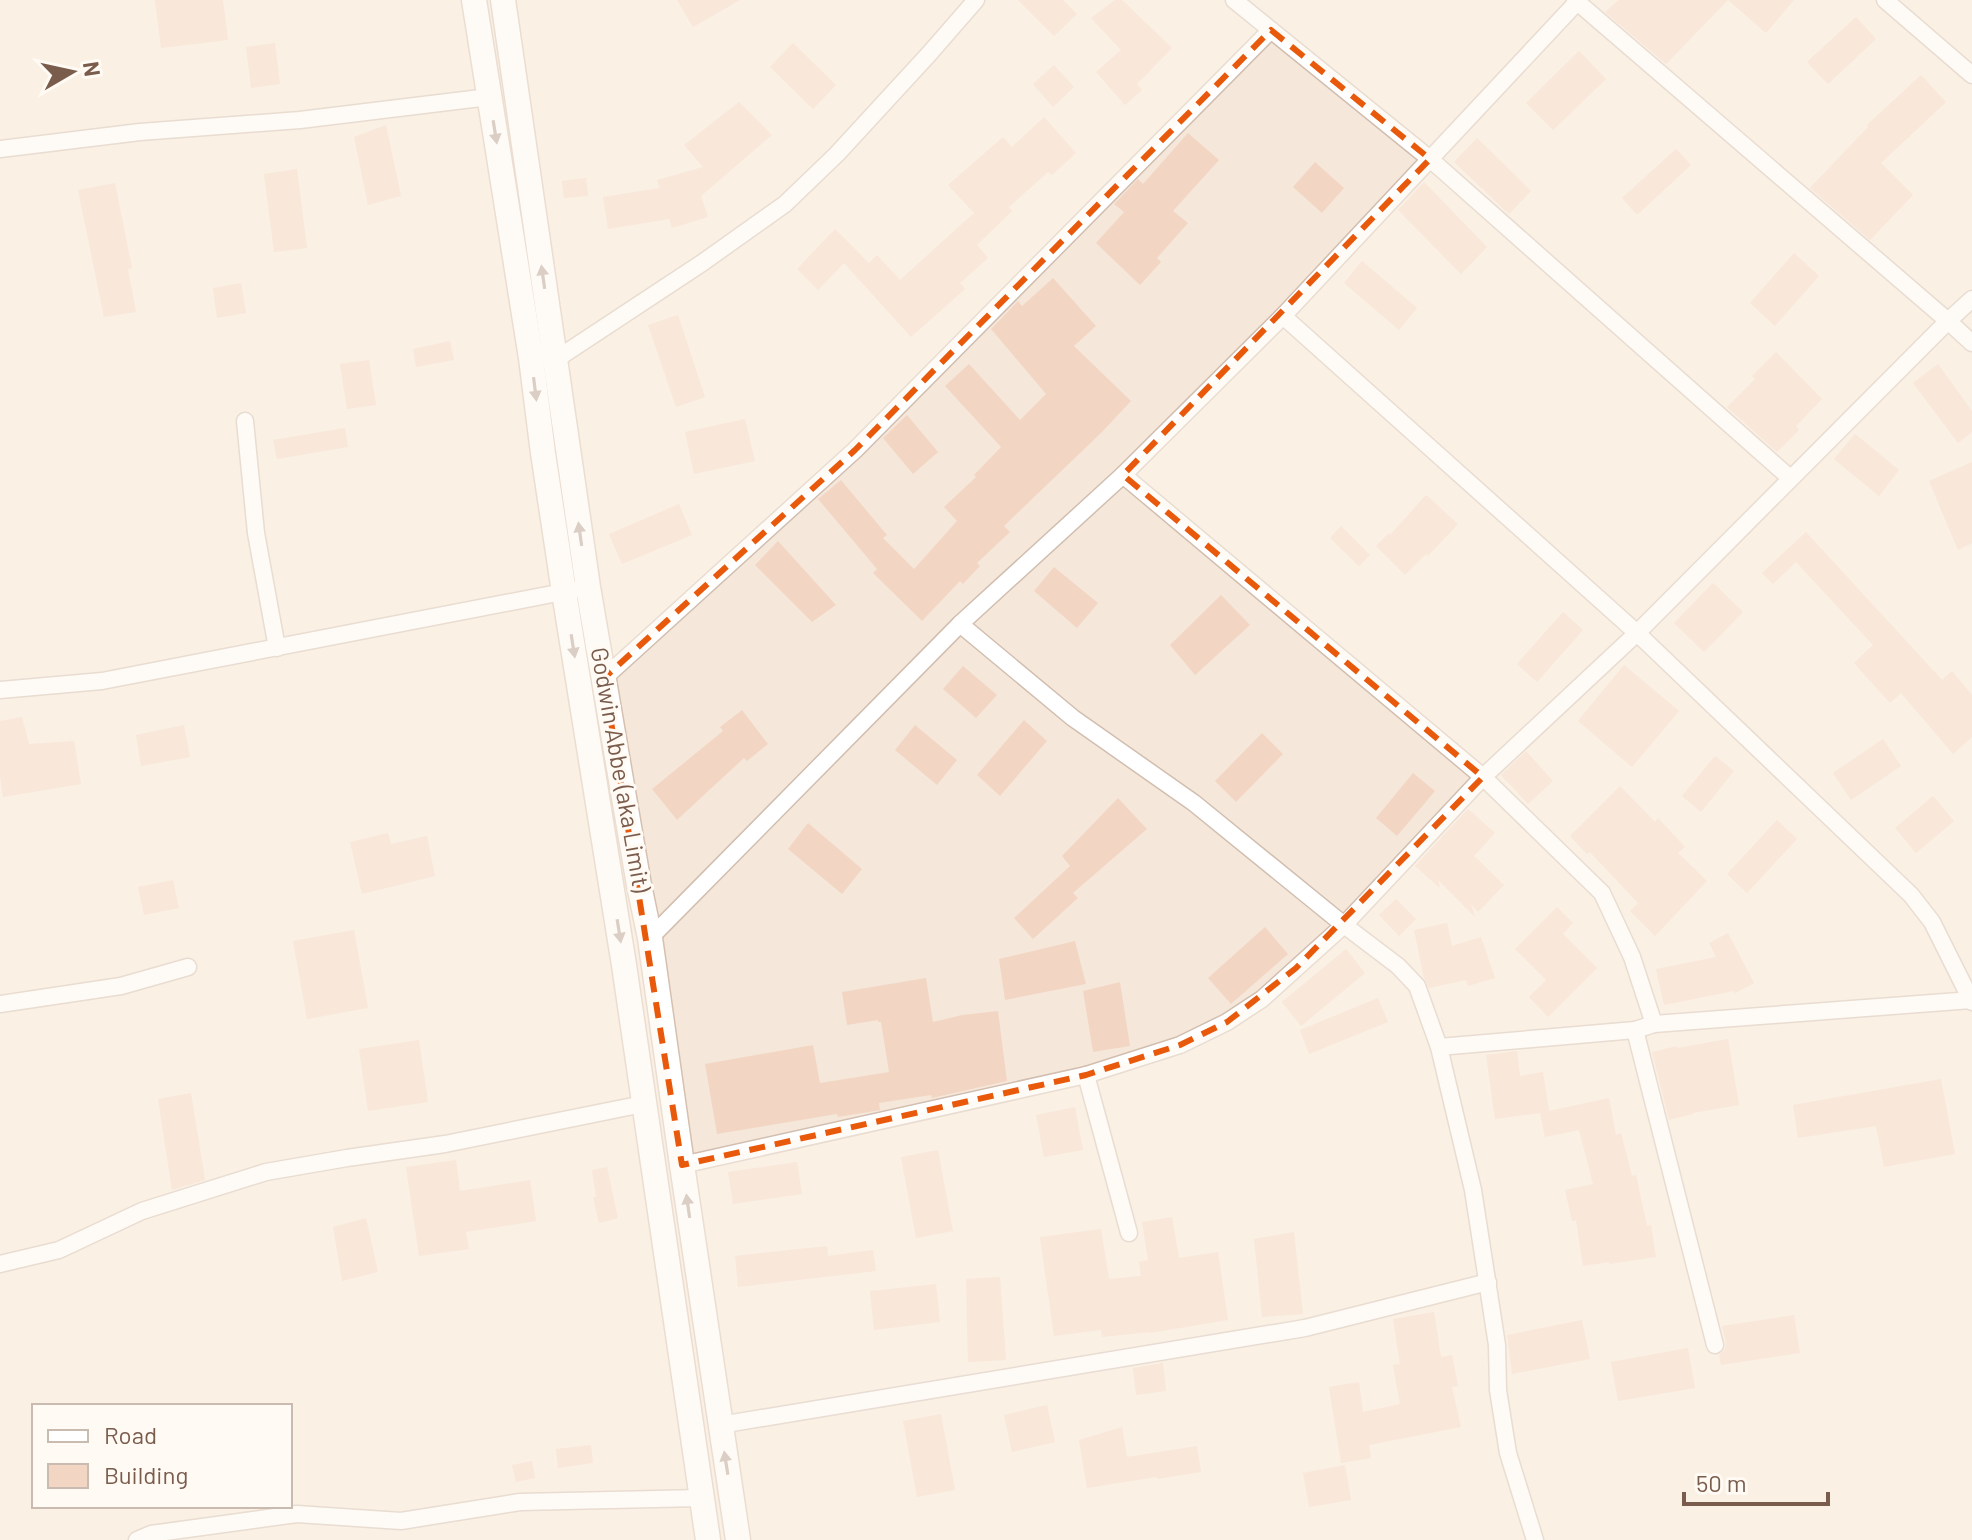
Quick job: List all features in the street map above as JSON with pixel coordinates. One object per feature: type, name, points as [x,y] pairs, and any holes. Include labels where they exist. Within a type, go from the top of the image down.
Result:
[{"type":"street","name":"Godwin Abbe (aka Limit)","points":[[474,0],[531,358],[543,453],[576,590],[604,678],[650,938],[738,1540]]},
{"type":"street","name":"Godwin Abbe (aka Limit)","points":[[503,0],[555,360],[576,590],[612,890],[708,1540]]},
{"type":"street","points":[[555,360],[785,204],[837,154],[976,0]]},
{"type":"street","points":[[1234,0],[1430,159],[1790,478]]},
{"type":"street","points":[[1885,0],[1972,75]]},
{"type":"street","points":[[650,938],[960,624],[1123,475],[1283,316],[1577,1],[1972,343]]},
{"type":"street","points":[[604,678],[855,450],[1271,30]]},
{"type":"street","points":[[0,149],[140,132],[300,120],[489,97]]},
{"type":"street","points":[[682,1165],[1086,1075],[1180,1045],[1227,1022],[1262,999],[1344,925],[1483,777],[1637,633],[1972,299]]},
{"type":"street","points":[[1283,316],[1637,633],[1911,895],[1932,922],[1972,1001],[1654,1024],[1635,1030],[1439,1047]]},
{"type":"street","points":[[245,421],[256,533],[277,648]]},
{"type":"street","points":[[1123,475],[1483,777],[1602,893],[1632,957],[1654,1024]]},
{"type":"street","points":[[0,690],[102,681],[576,590]]},
{"type":"street","points":[[960,624],[1073,718],[1194,803],[1398,966],[1417,986],[1439,1047],[1473,1190],[1497,1345],[1498,1390],[1508,1453],[1535,1540]]},
{"type":"street","points":[[612,890],[639,885]]},
{"type":"street","points":[[0,1004],[121,986],[188,967]]},
{"type":"street","points":[[1635,1030],[1715,1345]]},
{"type":"street","points":[[1086,1075],[1129,1233]]},
{"type":"street","points":[[0,1264],[59,1250],[142,1211],[266,1172],[445,1144],[643,1104]]},
{"type":"street","points":[[720,1425],[1305,1328],[1488,1282]]},
{"type":"street","points":[[137,1540],[151,1534],[297,1514],[401,1521],[520,1502],[701,1498]]},
{"type":"highlighted area","points":[[1271,30],[1430,159],[1123,475],[1483,777],[1296,968],[1227,1022],[1180,1045],[1086,1075],[682,1165],[604,678],[855,450]]},
{"type":"shaded area","points":[[0,0],[1972,0],[1972,1540],[0,1540]]},
{"type":"building","points":[[155,0],[223,0],[228,40],[161,48]]},
{"type":"building","points":[[677,0],[740,0],[693,27]]},
{"type":"building","points":[[1018,0],[1063,0],[1077,14],[1054,36]]},
{"type":"building","points":[[1115,0],[1122,0],[1172,48],[1137,84],[1142,90],[1125,105],[1096,72],[1121,50],[1091,18]]},
{"type":"building","points":[[1619,0],[1728,0],[1666,64],[1605,12]]},
{"type":"building","points":[[1728,0],[1794,0],[1766,33]]},
{"type":"building","points":[[1856,17],[1876,39],[1828,84],[1807,62]]},
{"type":"building","points":[[275,43],[280,84],[251,88],[246,47]]},
{"type":"building","points":[[793,43],[836,85],[813,109],[770,67]]},
{"type":"building","points":[[1579,51],[1606,79],[1553,130],[1526,103]]},
{"type":"building","points":[[1054,65],[1074,87],[1053,107],[1033,84]]},
{"type":"building","points":[[1921,75],[1946,102],[1881,163],[1913,195],[1870,240],[1810,188],[1867,125]]},
{"type":"building","points":[[739,102],[772,135],[701,196],[708,217],[672,228],[669,219],[608,229],[603,197],[660,188],[657,180],[703,167],[684,145]]},
{"type":"building","points":[[1044,117],[1076,153],[1052,175],[1048,172],[1009,207],[1012,211],[977,245],[988,258],[960,283],[965,289],[911,337],[844,263],[818,290],[797,269],[835,229],[869,263],[877,255],[900,280],[974,213],[948,185],[1003,137],[1012,147]]},
{"type":"building","points":[[386,125],[401,196],[368,205],[354,137]]},
{"type":"building","points":[[1188,133],[1219,160],[1173,211],[1188,223],[1157,258],[1161,262],[1140,285],[1096,243],[1124,212],[1114,204],[1138,179],[1143,184]]},
{"type":"building","points":[[1477,138],[1531,191],[1509,214],[1454,162]]},
{"type":"building","points":[[1676,149],[1691,165],[1637,215],[1622,198]]},
{"type":"building","points":[[1315,162],[1344,188],[1322,213],[1293,187]]},
{"type":"building","points":[[297,169],[307,248],[274,252],[264,174]]},
{"type":"building","points":[[586,178],[588,196],[564,198],[562,181]]},
{"type":"building","points":[[1424,182],[1487,247],[1461,274],[1398,210]]},
{"type":"building","points":[[115,183],[132,268],[128,269],[136,312],[104,317],[78,190]]},
{"type":"building","points":[[1794,253],[1819,276],[1775,326],[1750,303]]},
{"type":"building","points":[[1362,261],[1417,308],[1399,330],[1344,283]]},
{"type":"building","points":[[1053,278],[1096,326],[1074,346],[1131,401],[1004,526],[1010,532],[977,563],[980,566],[963,584],[960,581],[922,621],[873,573],[877,569],[818,499],[841,480],[887,535],[883,538],[914,569],[957,521],[944,507],[976,477],[974,475],[1001,447],[945,386],[969,364],[1020,420],[1046,394],[991,329],[1018,301],[1022,306]]},
{"type":"building","points":[[241,283],[246,313],[217,318],[213,288]]},
{"type":"building","points":[[678,315],[705,397],[676,407],[648,325]]},
{"type":"building","points":[[450,341],[454,360],[416,367],[413,349]]},
{"type":"building","points":[[1776,352],[1822,399],[1796,426],[1799,430],[1777,452],[1727,407]]},
{"type":"building","points":[[369,360],[376,405],[347,409],[340,364]]},
{"type":"building","points":[[1938,364],[1972,411],[1972,432],[1958,443],[1913,383]]},
{"type":"building","points":[[907,415],[938,452],[913,474],[883,438]]},
{"type":"building","points":[[745,419],[755,461],[694,474],[685,432]]},
{"type":"building","points":[[345,428],[348,447],[277,459],[273,440]]},
{"type":"building","points":[[1855,434],[1899,470],[1879,496],[1834,459]]},
{"type":"building","points":[[1972,462],[1972,543],[1958,550],[1929,481]]},
{"type":"building","points":[[1426,495],[1458,524],[1405,575],[1376,546]]},
{"type":"building","points":[[679,504],[692,535],[622,564],[609,534]]},
{"type":"building","points":[[1341,526],[1370,555],[1359,566],[1330,538]]},
{"type":"building","points":[[1806,532],[1942,680],[1952,671],[1972,695],[1972,737],[1953,754],[1901,693],[1890,703],[1854,663],[1873,645],[1796,562],[1773,584],[1762,573]]},
{"type":"building","points":[[778,541],[836,605],[812,622],[755,565]]},
{"type":"building","points":[[1054,567],[1098,603],[1077,628],[1034,591]]},
{"type":"building","points":[[1713,583],[1743,612],[1704,652],[1674,623]]},
{"type":"building","points":[[1221,595],[1250,625],[1195,675],[1170,645]]},
{"type":"building","points":[[1563,612],[1583,630],[1537,682],[1517,664]]},
{"type":"building","points":[[1624,665],[1679,711],[1632,767],[1578,721]]},
{"type":"building","points":[[963,666],[997,695],[976,718],[943,689]]},
{"type":"building","points":[[742,710],[768,744],[747,761],[744,758],[677,820],[652,789],[723,731],[720,727]]},
{"type":"building","points":[[22,717],[29,744],[74,741],[81,784],[3,797],[0,721]]},
{"type":"building","points":[[1024,720],[1047,741],[1000,796],[977,775]]},
{"type":"building","points":[[184,725],[190,757],[141,766],[136,735]]},
{"type":"building","points":[[915,725],[957,760],[937,785],[895,750]]},
{"type":"building","points":[[1262,733],[1283,754],[1236,802],[1215,781]]},
{"type":"building","points":[[1883,739],[1901,766],[1851,800],[1833,773]]},
{"type":"building","points":[[1526,751],[1553,781],[1528,804],[1501,775]]},
{"type":"building","points":[[1715,756],[1734,771],[1701,812],[1682,796]]},
{"type":"building","points":[[1413,773],[1435,791],[1397,836],[1376,818]]},
{"type":"building","points":[[1620,786],[1655,822],[1658,818],[1685,847],[1678,853],[1707,881],[1655,936],[1630,911],[1638,903],[1590,852],[1587,854],[1570,836]]},
{"type":"building","points":[[1933,796],[1954,821],[1916,853],[1895,828]]},
{"type":"building","points":[[1118,798],[1147,829],[1073,893],[1078,898],[1033,939],[1014,918],[1070,866],[1062,856]]},
{"type":"building","points":[[1468,809],[1495,833],[1474,856],[1504,885],[1478,912],[1471,904],[1475,917],[1438,880],[1440,888],[1415,866]]},
{"type":"building","points":[[1777,820],[1797,839],[1747,893],[1727,874]]},
{"type":"building","points":[[808,823],[862,869],[842,894],[788,849]]},
{"type":"building","points":[[388,833],[391,844],[427,836],[435,876],[362,894],[350,842]]},
{"type":"building","points":[[173,880],[179,908],[144,915],[138,887]]},
{"type":"building","points":[[1396,899],[1416,919],[1399,936],[1379,915]]},
{"type":"building","points":[[1557,907],[1573,923],[1563,934],[1597,968],[1548,1017],[1529,997],[1546,980],[1515,949]]},
{"type":"building","points":[[1447,923],[1452,946],[1481,937],[1495,978],[1468,986],[1466,980],[1429,988],[1414,930]]},
{"type":"building","points":[[1265,927],[1288,954],[1231,1004],[1208,978]]},
{"type":"building","points":[[354,930],[368,1008],[307,1019],[293,941]]},
{"type":"building","points":[[1728,933],[1754,983],[1735,993],[1664,1005],[1656,969],[1716,957],[1709,943]]},
{"type":"building","points":[[1075,941],[1086,984],[1005,1000],[999,959]]},
{"type":"building","points":[[1346,949],[1365,973],[1301,1026],[1282,1002]]},
{"type":"building","points":[[926,978],[933,1022],[998,1011],[1007,1081],[932,1098],[931,1095],[879,1103],[880,1110],[717,1134],[705,1064],[813,1045],[820,1083],[889,1072],[881,1022],[847,1025],[842,992]]},
{"type":"building","points":[[1120,982],[1130,1046],[1093,1052],[1083,991]]},
{"type":"building","points":[[1378,998],[1388,1022],[1309,1054],[1300,1030]]},
{"type":"building","points":[[1728,1039],[1739,1105],[1669,1120],[1652,1052]]},
{"type":"building","points":[[419,1040],[428,1102],[368,1111],[359,1049]]},
{"type":"building","points":[[1517,1051],[1520,1076],[1543,1072],[1549,1111],[1609,1098],[1616,1135],[1621,1133],[1632,1176],[1636,1175],[1647,1226],[1651,1225],[1656,1257],[1583,1266],[1576,1220],[1572,1221],[1565,1190],[1593,1184],[1579,1130],[1545,1137],[1540,1113],[1495,1119],[1486,1055]]},
{"type":"building","points":[[1941,1079],[1955,1154],[1884,1167],[1876,1126],[1798,1138],[1793,1105]]},
{"type":"building","points":[[191,1093],[205,1180],[172,1190],[158,1099]]},
{"type":"building","points":[[1075,1107],[1083,1150],[1044,1157],[1036,1115]]},
{"type":"building","points":[[938,1150],[953,1231],[916,1238],[901,1157]]},
{"type":"building","points":[[456,1160],[460,1191],[530,1180],[536,1221],[466,1232],[469,1249],[419,1256],[406,1167]]},
{"type":"building","points":[[797,1162],[802,1194],[733,1204],[728,1172]]},
{"type":"building","points":[[607,1167],[618,1218],[599,1223],[593,1197],[596,1197],[592,1170]]},
{"type":"building","points":[[1172,1217],[1179,1258],[1218,1252],[1228,1320],[1150,1333],[1102,1337],[1101,1330],[1054,1336],[1040,1237],[1101,1229],[1109,1279],[1141,1276],[1139,1262],[1148,1260],[1142,1222]]},
{"type":"building","points":[[366,1218],[378,1272],[342,1281],[333,1227]]},
{"type":"building","points":[[1294,1232],[1303,1314],[1262,1317],[1254,1239]]},
{"type":"building","points":[[827,1246],[828,1256],[873,1250],[876,1271],[738,1287],[735,1256]]},
{"type":"building","points":[[1000,1277],[1006,1360],[968,1362],[966,1279]]},
{"type":"building","points":[[936,1284],[940,1322],[874,1330],[870,1291]]},
{"type":"building","points":[[1434,1312],[1441,1357],[1452,1355],[1458,1386],[1452,1387],[1461,1427],[1369,1445],[1371,1458],[1341,1463],[1329,1387],[1359,1382],[1363,1412],[1400,1404],[1393,1365],[1400,1364],[1393,1319]]},
{"type":"building","points":[[1794,1315],[1800,1353],[1721,1365],[1719,1355],[1726,1343],[1722,1326]]},
{"type":"building","points":[[1582,1320],[1590,1359],[1512,1374],[1507,1335]]},
{"type":"building","points":[[1688,1348],[1695,1388],[1618,1401],[1611,1362]]},
{"type":"building","points":[[1163,1363],[1166,1391],[1136,1395],[1133,1368]]},
{"type":"building","points":[[1047,1405],[1055,1442],[1012,1452],[1004,1415]]},
{"type":"building","points":[[941,1414],[955,1490],[917,1497],[903,1421]]},
{"type":"building","points":[[1122,1427],[1127,1457],[1197,1446],[1201,1472],[1087,1488],[1079,1440]]},
{"type":"building","points":[[591,1445],[593,1463],[558,1468],[556,1449]]},
{"type":"building","points":[[532,1461],[535,1478],[516,1482],[512,1465]]},
{"type":"building","points":[[1345,1465],[1351,1500],[1309,1507],[1303,1473]]}]
